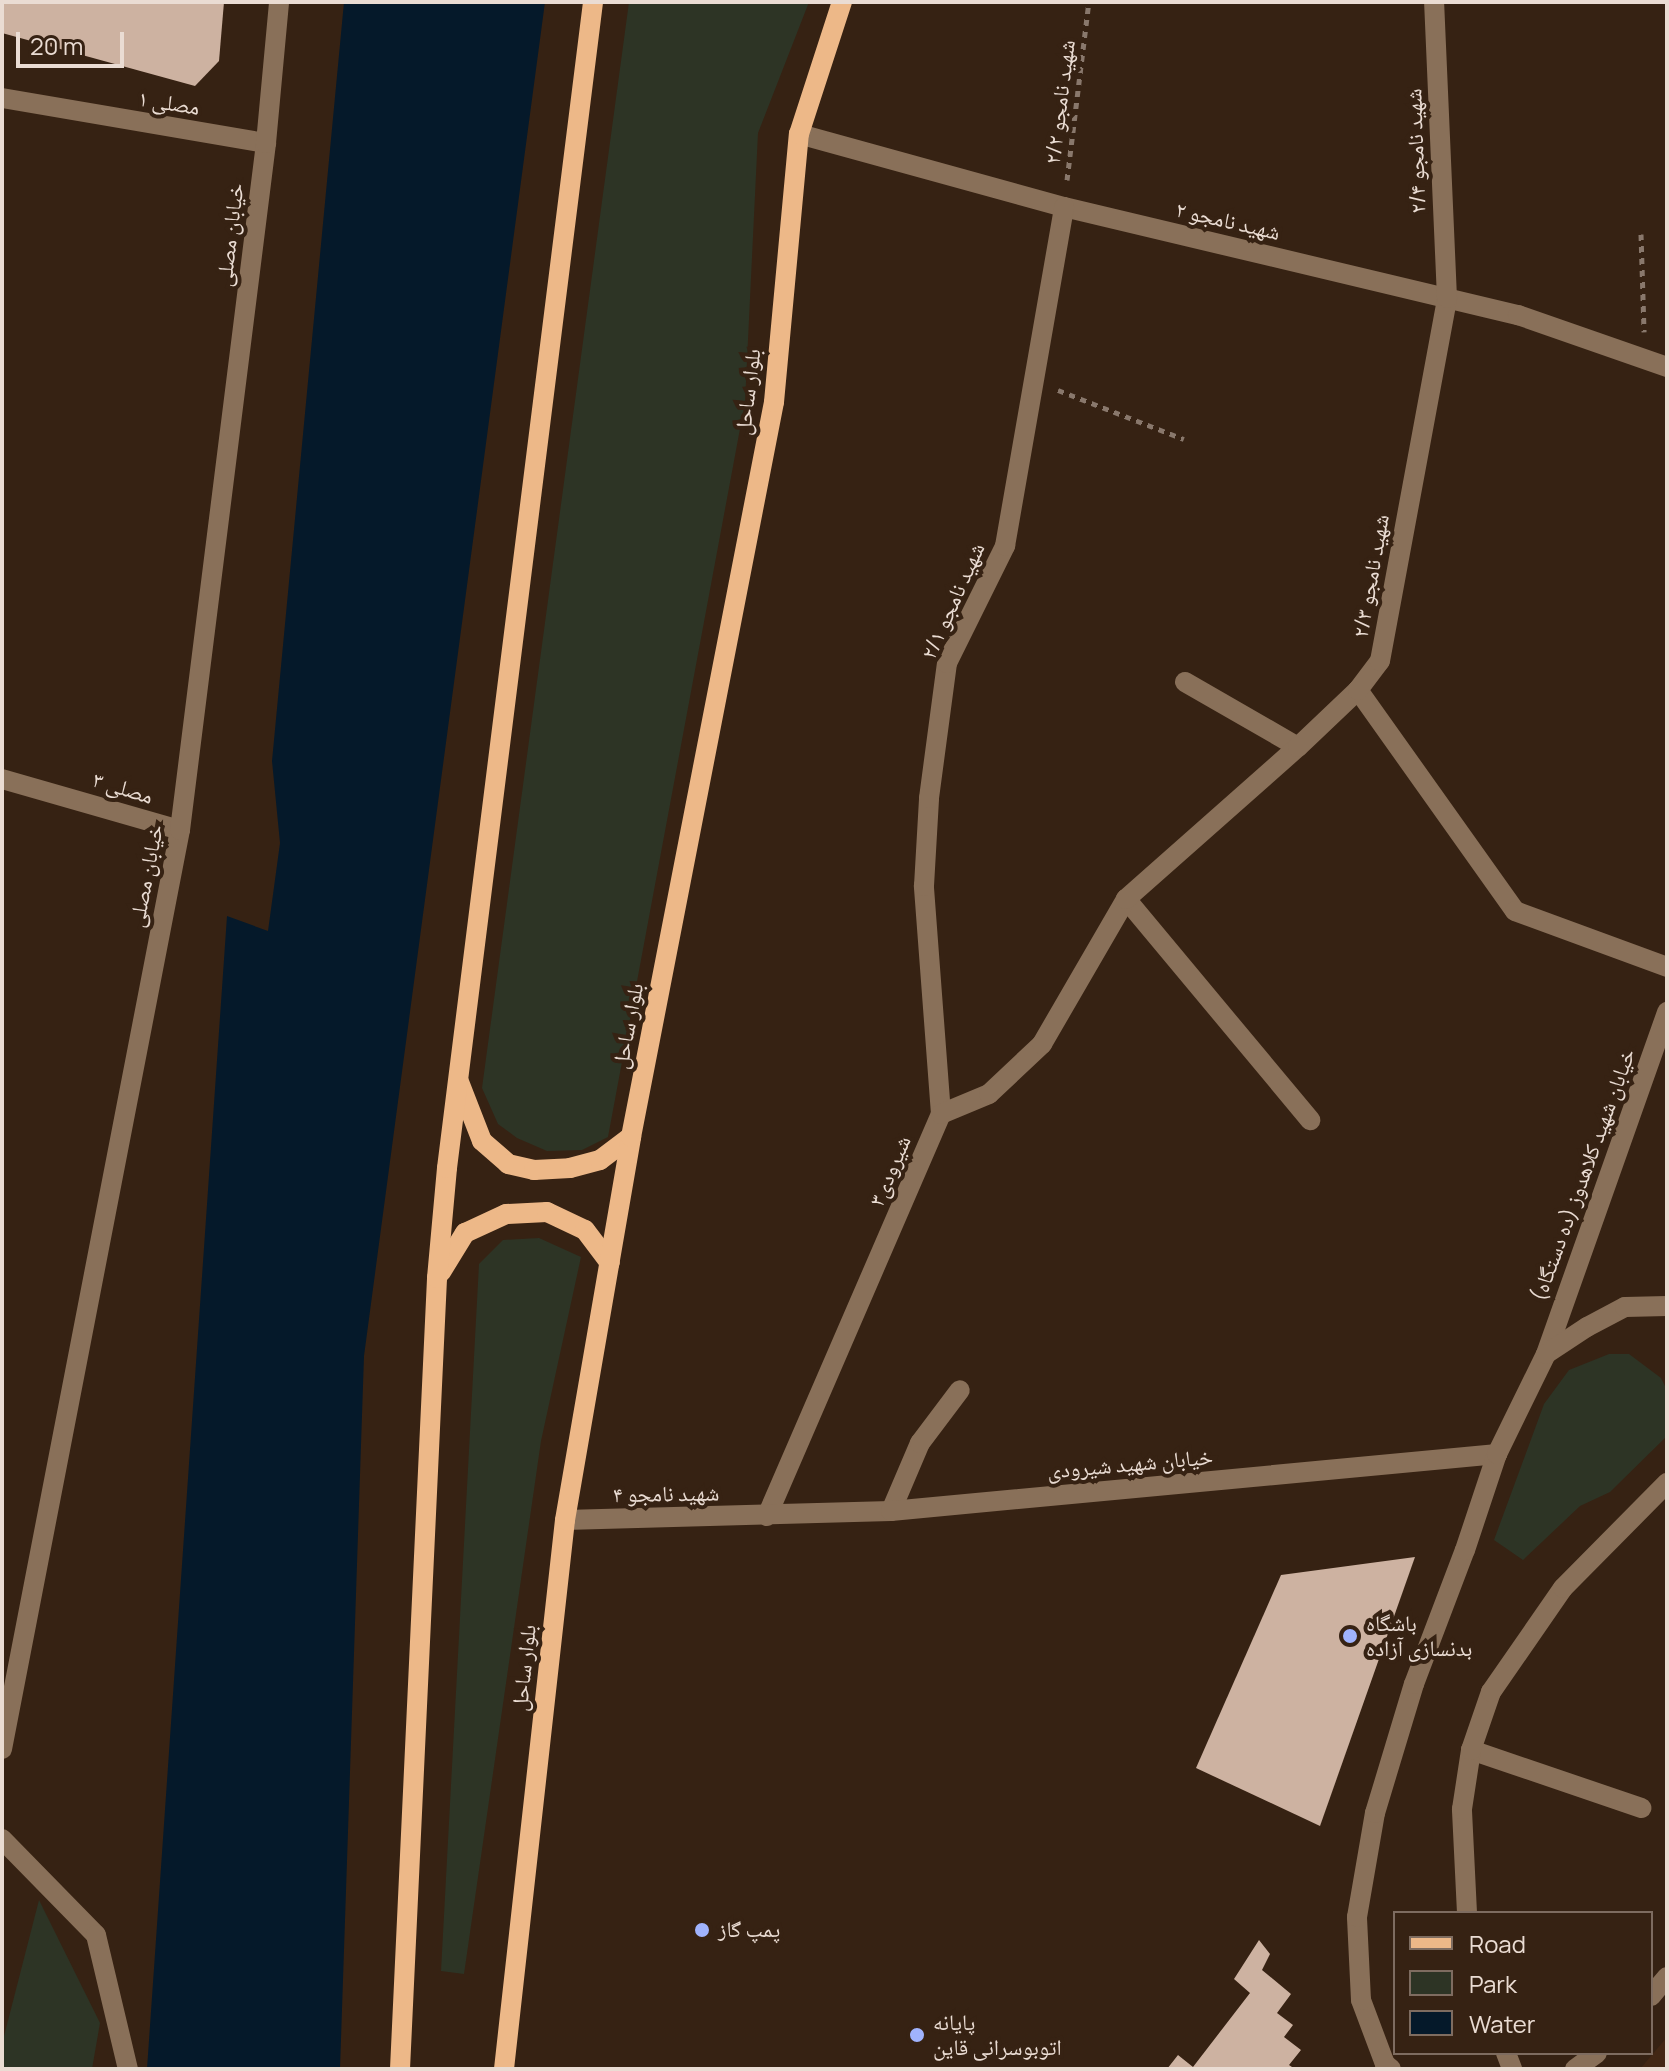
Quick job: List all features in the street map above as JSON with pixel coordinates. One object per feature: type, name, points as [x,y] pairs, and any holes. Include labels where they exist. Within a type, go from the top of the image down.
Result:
[{"type":"main road","points":[[400,2069],[437,1278],[457,1079],[593,2]]},
{"type":"main road","name":"بلوار ساحل","points":[[504,2069],[565,1520],[631,1137],[774,402],[799,134],[842,2]]},
{"type":"main road","points":[[457,1079],[482,1141],[508,1164],[534,1170],[570,1168],[600,1160],[631,1137]]},
{"type":"main road","points":[[437,1278],[465,1233],[506,1214],[547,1212],[585,1230],[610,1263]]},
{"type":"street","name":"خیابان مصلی","points":[[2,1749],[180,830],[266,143],[279,2]]},
{"type":"street","name":"شهید نامجو ۲/۴","points":[[1434,2],[1447,298]]},
{"type":"street","name":"مصلی ۱","points":[[2,98],[266,143]]},
{"type":"street","name":"شهید نامجو ۲","points":[[799,134],[1064,207],[1518,315],[1667,367]]},
{"type":"street","name":"شهید نامجو ۲/۱","points":[[941,1114],[924,886],[929,798],[947,663],[1005,546],[1064,207]]},
{"type":"street","name":"شهید نامجو ۲/۳","points":[[1126,899],[1298,747],[1358,690],[1380,661],[1447,298]]},
{"type":"street","points":[[1185,682],[1298,747]]},
{"type":"street","points":[[1358,690],[1515,911],[1667,967]]},
{"type":"street","name":"مصلی ۳","points":[[2,779],[180,830]]},
{"type":"street","points":[[941,1114],[989,1094],[1042,1044],[1126,899],[1310,1120]]},
{"type":"street","name":"خیابان شهید کلاهدوز (ده دستگاه)","points":[[1391,2069],[1385,2064],[1361,2000],[1357,1917],[1375,1813],[1414,1684],[1497,1454],[1546,1354],[1667,1012]]},
{"type":"street","name":"شیرودی۳","points":[[767,1516],[941,1114]]},
{"type":"street","points":[[1546,1354],[1625,1307],[1667,1306]]},
{"type":"street","points":[[891,1511],[920,1443],[960,1390]]},
{"type":"street","name":"خیابان شهید شیرودی","points":[[767,1516],[891,1511],[1497,1454]]},
{"type":"street","points":[[1467,1911],[1462,1809],[1471,1750],[1491,1692],[1563,1588],[1667,1483]]},
{"type":"street","name":"شهید نامجو ۴","points":[[565,1520],[767,1516]]},
{"type":"street","points":[[1471,1750],[1641,1808]]},
{"type":"street","points":[[2,1839],[96,1935],[128,2069]]},
{"type":"street","points":[[1653,1994],[1667,1977]]},
{"type":"street","points":[[1575,2069],[1594,2055]]},
{"type":"path","name":"شهید نامجو ۲/۲","points":[[1064,207],[1089,2]]},
{"type":"path","points":[[1641,234],[1645,361]]},
{"type":"path","points":[[1034,380],[1184,439]]},
{"type":"shaded area","points":[[1667,2037],[1667,2069],[1640,2069]]},
{"type":"green space","points":[[629,2],[809,2],[758,133],[745,402],[608,1137],[582,1150],[547,1151],[517,1138],[498,1124],[482,1088]]},
{"type":"green space","points":[[539,1238],[581,1257],[541,1441],[464,1974],[441,1971],[479,1264],[503,1240]]},
{"type":"green space","points":[[1609,1354],[1629,1354],[1661,1378],[1667,1390],[1667,1436],[1610,1492],[1580,1506],[1523,1560],[1494,1540],[1544,1404],[1569,1370]]},
{"type":"green space","points":[[39,1900],[100,2023],[92,2069],[2,2069],[2,2044]]},
{"type":"water","points":[[344,2],[545,2],[364,1356],[340,2069],[147,2069],[227,916],[268,931],[280,843],[272,761]]},
{"type":"building","points":[[2,2],[224,2],[219,61],[195,86],[2,33]]},
{"type":"building","points":[[1415,1557],[1320,1826],[1196,1768],[1281,1575]]},
{"type":"building","points":[[1259,1940],[1270,1954],[1262,1970],[1291,1994],[1277,2013],[1293,2025],[1284,2037],[1301,2050],[1289,2065],[1295,2069],[1167,2069],[1178,2055],[1193,2067],[1250,1993],[1234,1979]]},
{"type":"place","name":"باشگاه بدنسازی آزاده","points":[[1350,1636]]},
{"type":"place","name":"پمپ گاز","points":[[702,1930]]},
{"type":"place","name":"پایانه اتوبوسرانی قاین","points":[[917,2035]]}]
